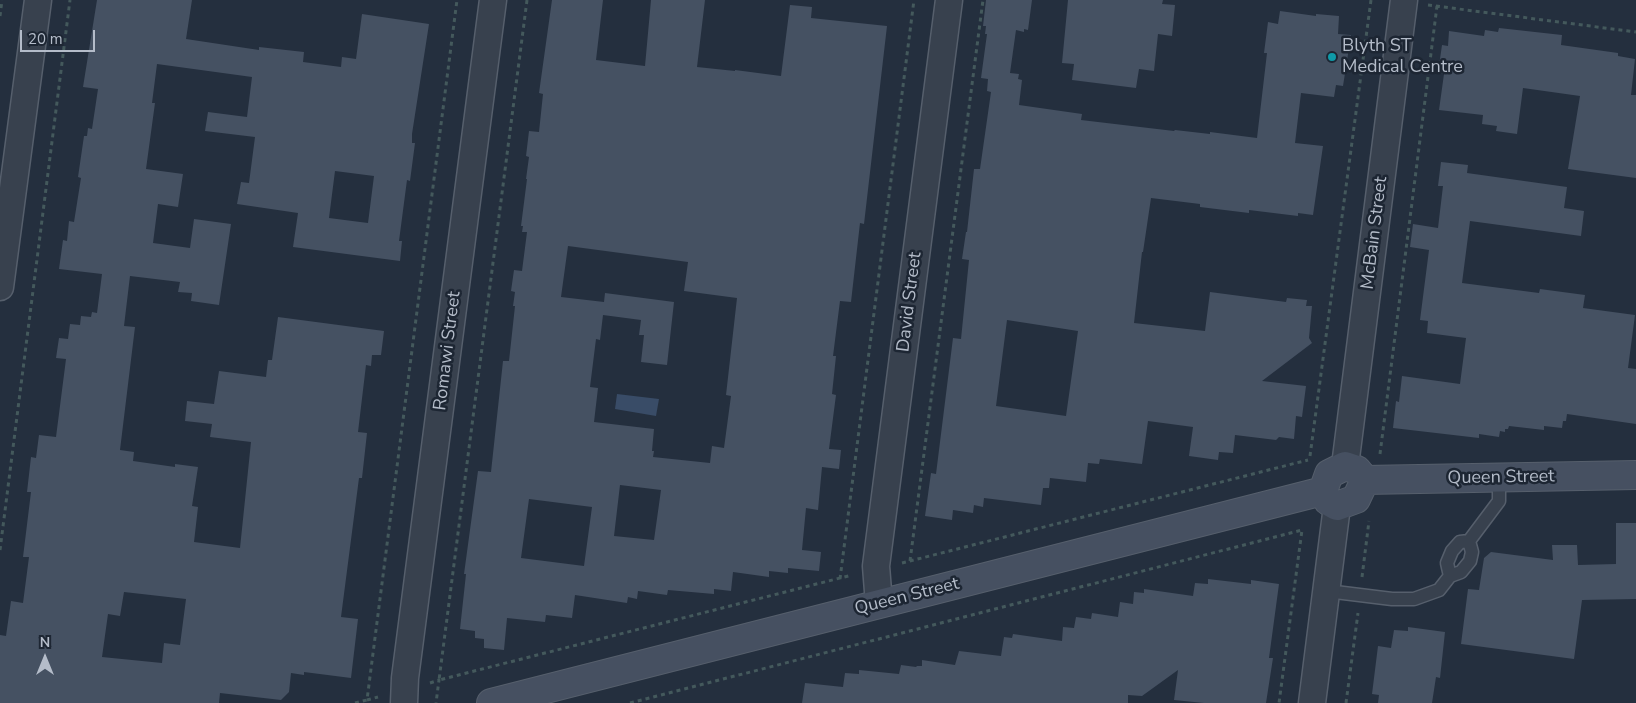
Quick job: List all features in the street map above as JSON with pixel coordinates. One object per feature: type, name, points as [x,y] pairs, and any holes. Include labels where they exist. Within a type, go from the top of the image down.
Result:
[{"type":"main road","name":"Queen Street","points":[[1355,473],[1499,478],[1636,475]]},
{"type":"main road","points":[[1330,499],[1330,474],[1355,473]]},
{"type":"main road","name":"Queen Street","points":[[491,703],[879,604],[1330,499]]},
{"type":"street","points":[[0,287],[38,0]]},
{"type":"street","name":"Romawi Street","points":[[404,703],[405,678],[493,0]]},
{"type":"street","name":"David Street","points":[[879,604],[876,566],[949,0]]},
{"type":"street","name":"McBain Street","points":[[1355,473],[1404,1]]},
{"type":"street","points":[[1312,703],[1326,592],[1330,499]]},
{"type":"lane","points":[[1450,576],[1447,563],[1452,551],[1460,542],[1469,541],[1498,501],[1499,478]]},
{"type":"lane","points":[[1326,592],[1392,599],[1414,599],[1439,590],[1450,576],[1461,572],[1470,561],[1472,552],[1469,541]]},
{"type":"path","points":[[0,16],[2,0]]},
{"type":"path","points":[[0,550],[70,0]]},
{"type":"path","points":[[355,703],[367,700],[457,0]]},
{"type":"path","points":[[439,680],[526,0]]},
{"type":"path","points":[[840,579],[914,0]]},
{"type":"path","points":[[910,561],[983,0]]},
{"type":"path","points":[[1310,459],[1371,0]]},
{"type":"path","points":[[1404,1],[1636,32]]},
{"type":"path","points":[[1379,458],[1437,6]]},
{"type":"path","points":[[630,703],[1302,530],[1279,703]]},
{"type":"water","points":[[617,394],[659,399],[656,416],[615,409]]},
{"type":"building","points":[[97,0],[192,0],[186,39],[259,50],[259,47],[304,52],[303,62],[341,67],[342,57],[356,59],[362,14],[429,24],[412,134],[412,143],[415,143],[410,181],[407,180],[399,241],[402,241],[400,261],[293,247],[298,213],[237,204],[241,182],[249,183],[255,137],[205,131],[208,112],[247,117],[252,77],[157,64],[152,103],[155,103],[146,169],[183,174],[178,207],[158,204],[153,243],[190,248],[194,219],[231,224],[219,305],[191,301],[192,293],[178,292],[180,282],[130,276],[124,326],[135,327],[120,450],[134,452],[133,461],[175,467],[175,464],[198,467],[192,506],[198,507],[194,542],[240,548],[251,442],[210,437],[212,424],[185,421],[187,401],[214,404],[219,371],[266,377],[268,360],[272,360],[278,317],[384,331],[381,355],[372,355],[371,366],[366,365],[358,432],[367,433],[362,478],[359,478],[341,617],[358,619],[351,678],[304,672],[304,675],[291,673],[289,692],[281,700],[220,693],[219,703],[0,703],[0,635],[6,636],[11,601],[23,603],[29,557],[23,557],[31,492],[27,492],[31,457],[36,458],[39,435],[56,437],[66,359],[56,358],[59,338],[68,339],[70,324],[80,325],[81,316],[91,317],[92,312],[97,313],[102,274],[59,269],[63,240],[67,241],[69,221],[74,222],[81,178],[78,177],[84,136],[87,136],[88,128],[92,129],[98,89],[83,87]],"holes":[[[335,171],[374,176],[368,223],[329,218]],[[124,592],[186,599],[180,645],[164,643],[162,663],[102,657],[108,614],[120,616]]]},
{"type":"building","points":[[552,0],[603,0],[596,60],[645,66],[651,0],[705,0],[697,67],[781,76],[790,5],[812,7],[811,18],[887,26],[864,224],[860,223],[851,302],[840,301],[833,356],[836,356],[832,394],[836,395],[829,449],[841,450],[839,469],[822,467],[818,510],[806,508],[802,550],[821,552],[819,571],[788,568],[788,573],[769,571],[769,577],[733,572],[731,591],[714,589],[714,594],[668,590],[667,595],[638,591],[637,599],[628,597],[627,603],[575,595],[572,618],[546,615],[545,622],[507,618],[504,650],[484,648],[484,639],[475,638],[475,631],[460,629],[466,574],[464,574],[478,471],[491,472],[503,361],[509,361],[515,306],[513,306],[515,292],[511,291],[514,270],[522,271],[527,232],[522,232],[523,226],[521,226],[529,157],[526,156],[529,131],[539,132],[543,94],[539,93]],"holes":[[[568,246],[688,262],[684,291],[737,298],[726,395],[731,396],[724,448],[712,446],[710,463],[653,457],[654,429],[594,422],[598,388],[590,387],[596,339],[600,340],[603,315],[641,320],[639,335],[644,335],[641,362],[667,365],[674,302],[605,293],[604,302],[561,297]],[[620,485],[661,490],[654,540],[614,536]],[[529,499],[592,507],[584,566],[521,558]]]},
{"type":"building","points":[[986,0],[1032,0],[1028,30],[1024,29],[1024,32],[1016,30],[1010,73],[1019,74],[1018,79],[1022,80],[1019,105],[1082,114],[1081,120],[1257,138],[1267,53],[1264,53],[1268,22],[1278,24],[1280,11],[1316,16],[1316,14],[1339,16],[1338,34],[1351,35],[1343,86],[1336,85],[1334,97],[1301,93],[1295,143],[1323,146],[1313,215],[1298,213],[1298,216],[1249,210],[1249,213],[1151,198],[1142,252],[1134,323],[1205,331],[1210,292],[1286,302],[1287,298],[1307,300],[1306,306],[1312,306],[1309,338],[1312,343],[1262,381],[1306,386],[1302,417],[1296,416],[1294,439],[1279,437],[1276,440],[1235,435],[1233,453],[1219,452],[1218,460],[1189,456],[1193,427],[1148,421],[1142,464],[1100,459],[1099,464],[1088,463],[1086,482],[1050,478],[1049,488],[1043,488],[1041,505],[984,498],[983,507],[974,505],[973,513],[953,510],[952,520],[925,516],[931,473],[936,474],[953,338],[961,339],[969,260],[962,259],[974,169],[980,169],[991,92],[987,91],[988,79],[981,78],[987,34],[985,34],[986,26],[983,26]],"holes":[[[1007,320],[1078,331],[1066,416],[996,406]]]},
{"type":"building","points":[[1068,0],[1163,0],[1162,4],[1175,5],[1172,36],[1158,34],[1154,71],[1139,69],[1136,88],[1072,80],[1074,64],[1062,63]]},
{"type":"building","points":[[1499,28],[1562,35],[1561,45],[1618,53],[1618,56],[1635,59],[1631,95],[1636,95],[1636,178],[1568,169],[1580,96],[1523,88],[1517,134],[1496,131],[1497,126],[1482,124],[1483,115],[1439,110],[1444,74],[1438,73],[1442,45],[1448,46],[1449,31],[1484,36],[1485,30],[1498,32]]},
{"type":"building","points":[[1441,162],[1468,165],[1467,173],[1567,187],[1564,208],[1584,211],[1581,236],[1470,221],[1462,283],[1539,293],[1540,289],[1585,295],[1583,308],[1635,315],[1628,368],[1636,369],[1636,424],[1567,414],[1562,428],[1544,426],[1544,430],[1509,426],[1508,429],[1505,429],[1505,432],[1500,431],[1499,437],[1479,434],[1479,438],[1393,428],[1396,401],[1399,402],[1402,376],[1460,384],[1466,338],[1427,333],[1428,321],[1420,320],[1429,250],[1410,247],[1413,224],[1438,228],[1443,186],[1438,186]]},
{"type":"building","points":[[1616,523],[1636,523],[1636,599],[1582,600],[1574,659],[1461,644],[1468,589],[1479,590],[1484,558],[1491,552],[1553,560],[1552,545],[1577,545],[1578,565],[1616,564]]},
{"type":"building","points":[[1208,579],[1251,584],[1251,580],[1279,584],[1269,658],[1273,658],[1266,703],[1204,703],[1174,700],[1178,670],[1142,696],[1128,695],[1128,703],[802,703],[805,683],[843,687],[845,673],[859,674],[859,670],[899,674],[901,665],[922,666],[922,660],[955,665],[959,651],[1001,656],[1004,637],[1012,638],[1013,634],[1062,641],[1063,627],[1074,628],[1076,617],[1091,619],[1092,613],[1118,617],[1120,602],[1133,604],[1134,592],[1144,593],[1144,589],[1193,596],[1195,583],[1208,584]]},
{"type":"building","points":[[1408,627],[1445,632],[1440,678],[1436,677],[1432,703],[1378,703],[1379,695],[1372,694],[1378,646],[1391,648],[1394,630],[1408,631]]},
{"type":"place","name":"Blyth ST Medical Centre","points":[[1332,57]]}]
